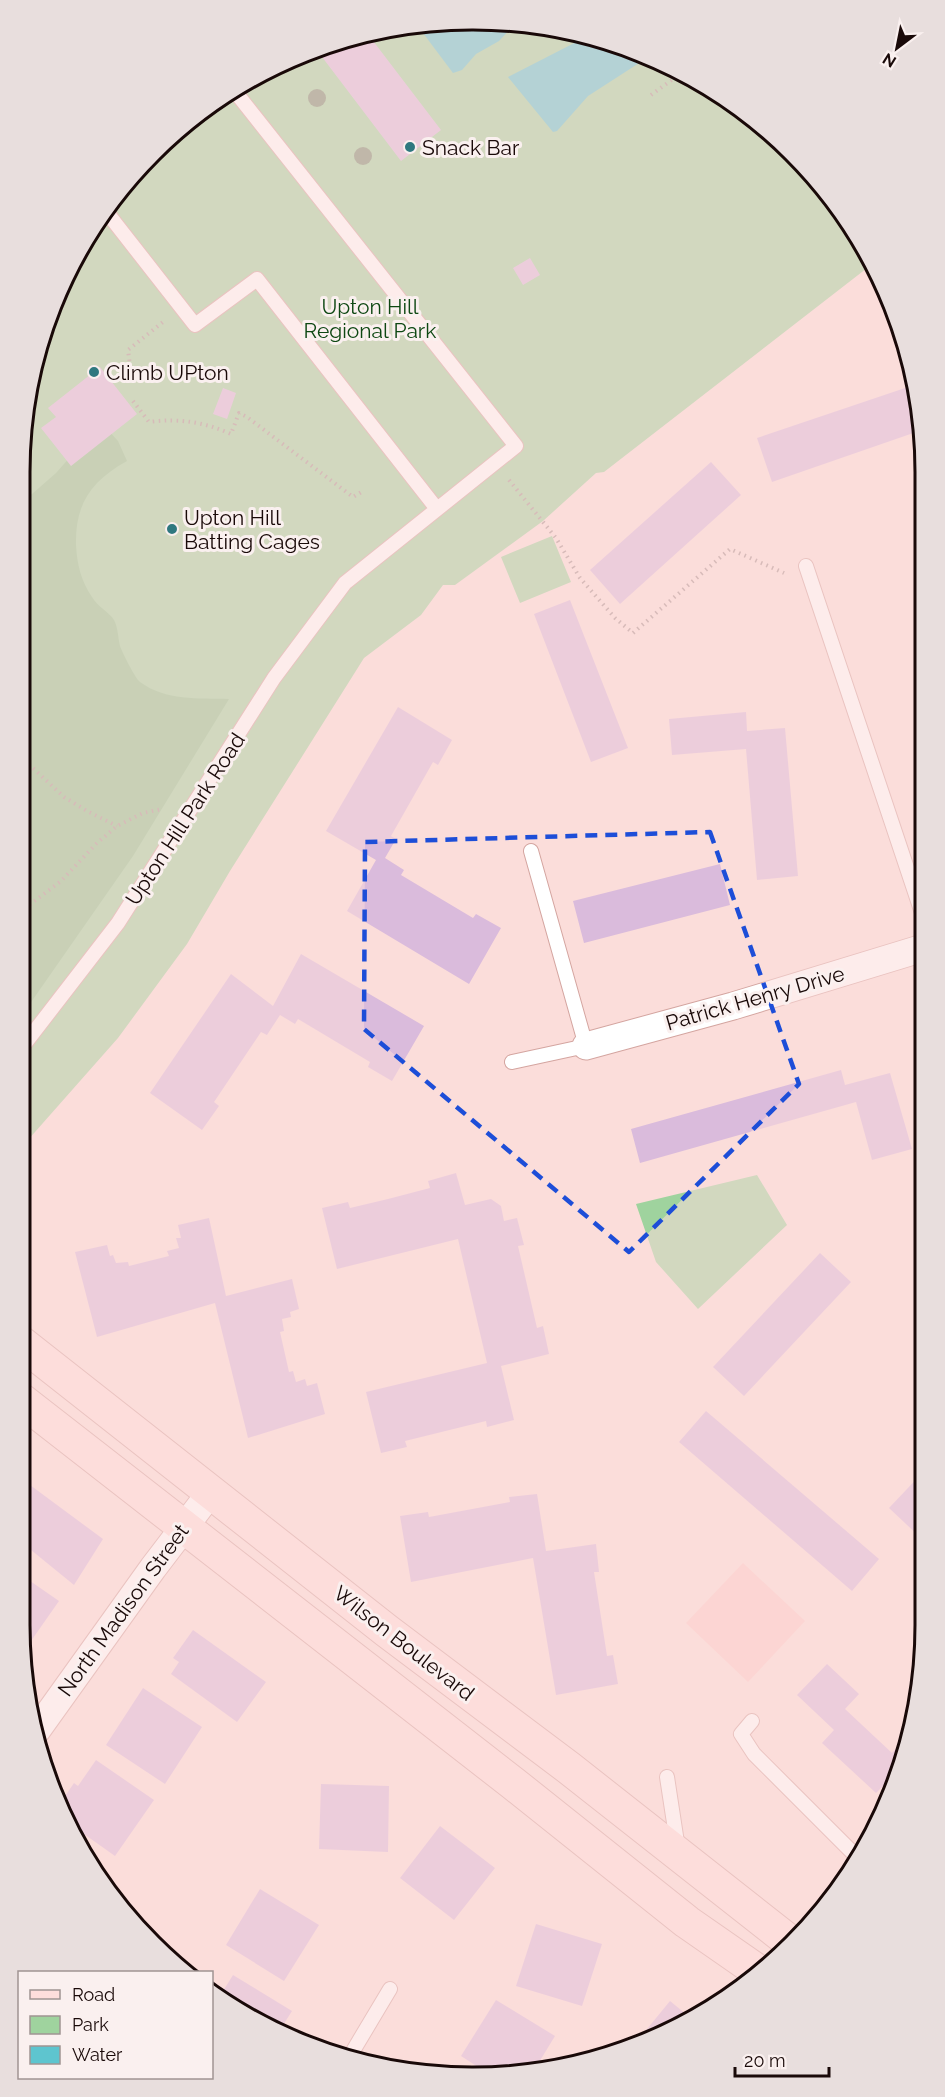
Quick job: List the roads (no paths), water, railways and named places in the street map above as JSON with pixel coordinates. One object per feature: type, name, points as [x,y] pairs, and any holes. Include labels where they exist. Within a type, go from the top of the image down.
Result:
[{"type":"main road","name":"Wilson Boulevard","points":[[30,1350],[387,1631],[570,1768],[784,1938]]},
{"type":"main road","name":"Wilson Boulevard","points":[[30,1407],[514,1784],[687,1922],[752,1967]]},
{"type":"street","name":"Patrick Henry Drive","points":[[586,1046],[732,1006],[915,950]]},
{"type":"street","name":"North Madison Street","points":[[42,1724],[211,1492]]},
{"type":"lane","name":"Upton Hill Park Road","points":[[30,1037],[118,923],[274,678],[345,583],[516,447],[239,97]]},
{"type":"lane","points":[[111,218],[195,325],[257,279],[437,509]]},
{"type":"lane","points":[[806,566],[915,892]]},
{"type":"lane","points":[[512,1062],[586,1046],[531,851]]},
{"type":"lane","points":[[752,1721],[741,1734],[753,1754],[852,1852]]},
{"type":"lane","points":[[667,1777],[679,1854]]},
{"type":"lane","points":[[353,2051],[390,1989]]},
{"type":"water","points":[[472,30],[508,32],[499,41],[476,54],[462,70],[453,73],[423,33]]},
{"type":"water","points":[[575,42],[615,53],[639,63],[588,96],[557,131],[553,132],[508,77]]},
{"type":"place","name":"Snack Bar","points":[[410,147]]},
{"type":"place","name":"Climb UPton","points":[[94,372]]},
{"type":"place","name":"Upton Hill Batting Cages","points":[[172,529]]},
{"type":"park label","name":"Upton Hill Regional Park","points":[[370,318]]}]
